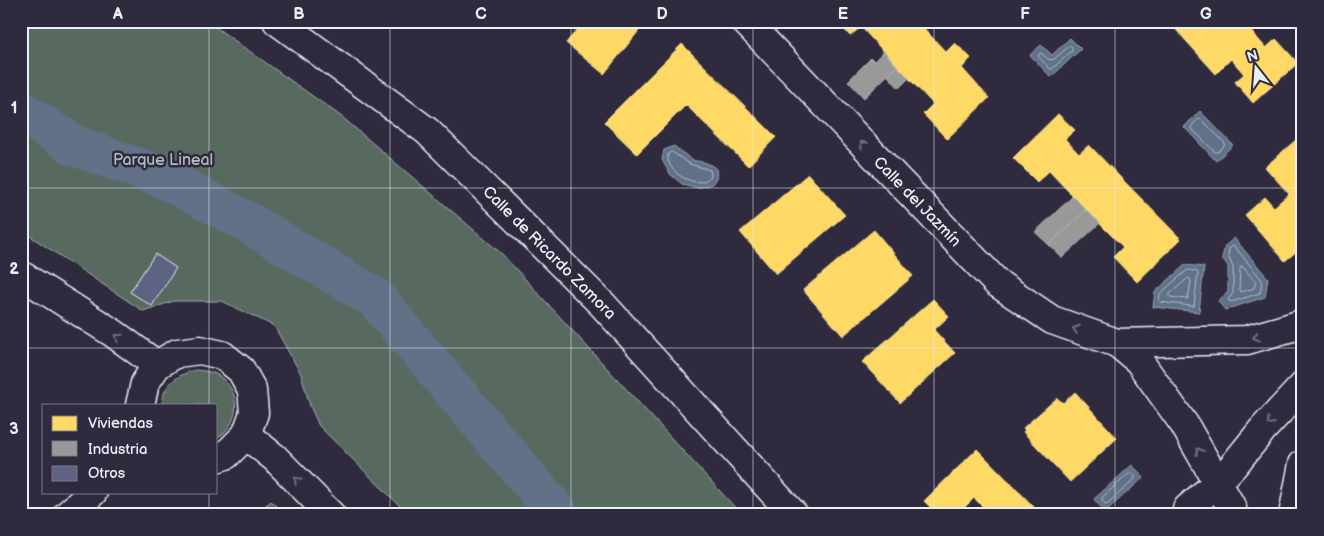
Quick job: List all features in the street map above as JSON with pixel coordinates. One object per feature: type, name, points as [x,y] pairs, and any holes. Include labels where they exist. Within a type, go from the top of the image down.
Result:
[{"type":"street","name":"Calle de Ricardo Zamora","points":[[277,21],[427,131],[603,305],[794,515]]},
{"type":"street","name":"Calle del Jazmín","points":[[745,21],[997,283],[1052,320],[1117,343],[1139,361],[1184,424],[1217,483],[1241,511]]},
{"type":"street","points":[[21,275],[113,333],[157,365]]},
{"type":"street","name":"Calle del Jazmín","points":[[1117,343],[1247,340],[1303,323]]},
{"type":"street","points":[[140,404],[145,383],[157,365],[177,353],[200,350],[222,355],[241,370],[252,390],[254,413],[246,435],[226,454],[218,457]]},
{"type":"street","points":[[1181,512],[1217,483],[1303,386]]},
{"type":"street","points":[[246,435],[275,458],[331,515]]},
{"type":"street","points":[[1293,515],[1303,464]]},
{"type":"street","points":[[67,515],[91,494]]},
{"type":"street","points":[[1181,512],[1209,505],[1241,511]]},
{"type":"green space","name":"Parque Lineal","points":[[21,21],[207,21],[342,117],[502,254],[742,515],[409,515],[319,426],[310,406],[301,374],[274,326],[222,301],[174,301],[143,311],[21,230]]},
{"type":"green space","points":[[196,370],[211,372],[227,383],[232,391],[236,408],[234,417],[230,426],[218,438],[218,404],[162,404],[168,386],[183,374]]},
{"type":"green space","points":[[271,501],[285,515],[248,515],[256,513]]},
{"type":"water","points":[[1070,38],[1081,49],[1051,77],[1030,55],[1041,45],[1052,55]]},
{"type":"water","points":[[1200,111],[1233,145],[1216,161],[1184,127]]},
{"type":"water","points":[[674,146],[692,160],[707,163],[716,168],[717,177],[712,184],[698,188],[682,184],[670,174],[662,160],[664,150]]},
{"type":"water","points":[[1234,238],[1268,278],[1265,297],[1225,310],[1218,301],[1228,292],[1228,266],[1222,258],[1225,246]]},
{"type":"water","points":[[1185,265],[1204,267],[1199,312],[1153,307],[1155,292]]},
{"type":"water","points":[[1132,465],[1144,477],[1105,512],[1094,499]]},
{"type":"building: Viviendas","points":[[584,21],[646,22],[604,74],[566,43]]},
{"type":"building: Viviendas","points":[[837,21],[918,21],[929,34],[897,66],[861,27],[850,36]]},
{"type":"building: Viviendas","points":[[1168,21],[1213,21],[1188,43]]},
{"type":"building: Viviendas","points":[[1213,21],[1242,21],[1266,48],[1276,39],[1298,63],[1253,103],[1235,82],[1244,74],[1231,59],[1216,74],[1188,43]]},
{"type":"building: Viviendas","points":[[929,34],[946,52],[955,43],[971,58],[962,68],[989,98],[947,139],[923,114],[933,104],[897,66]]},
{"type":"building: Viviendas","points":[[682,44],[776,137],[748,166],[686,105],[637,154],[604,122]]},
{"type":"building: Viviendas","points":[[1058,114],[1075,130],[1065,139],[1079,154],[1089,145],[1119,176],[1086,210],[1049,171],[1037,182],[1013,158]]},
{"type":"building: Viviendas","points":[[1297,139],[1303,146],[1303,246],[1285,261],[1245,215],[1265,197],[1274,207],[1289,194],[1265,167]]},
{"type":"building: Viviendas","points":[[808,174],[845,215],[776,274],[740,232]]},
{"type":"building: Viviendas","points":[[1119,176],[1181,239],[1137,282],[1113,257],[1123,247],[1086,210]]},
{"type":"building: Viviendas","points":[[874,230],[913,276],[843,336],[803,290]]},
{"type":"building: Viviendas","points":[[933,299],[949,316],[934,330],[955,353],[900,403],[862,362]]},
{"type":"building: Viviendas","points":[[1075,392],[1117,438],[1070,482],[1023,432],[1025,430],[1023,428],[1057,398],[1063,403]]},
{"type":"building: Viviendas","points":[[977,449],[1042,515],[991,515],[974,498],[957,515],[938,515],[924,501]]},
{"type":"building: Industria","points":[[884,51],[897,66],[864,98],[848,81],[871,58],[874,61]]},
{"type":"building: Industria","points":[[897,66],[909,78],[899,88],[888,76]]},
{"type":"building: Industria","points":[[1073,196],[1086,210],[1049,245],[1035,232]]},
{"type":"building: Industria","points":[[1086,210],[1100,223],[1062,258],[1049,245]]},
{"type":"building: Otros","points":[[155,254],[176,268],[152,306],[130,292]]},
{"type":"waterway","points":[[21,111],[73,145],[160,176],[247,222],[375,298],[559,515]]}]
